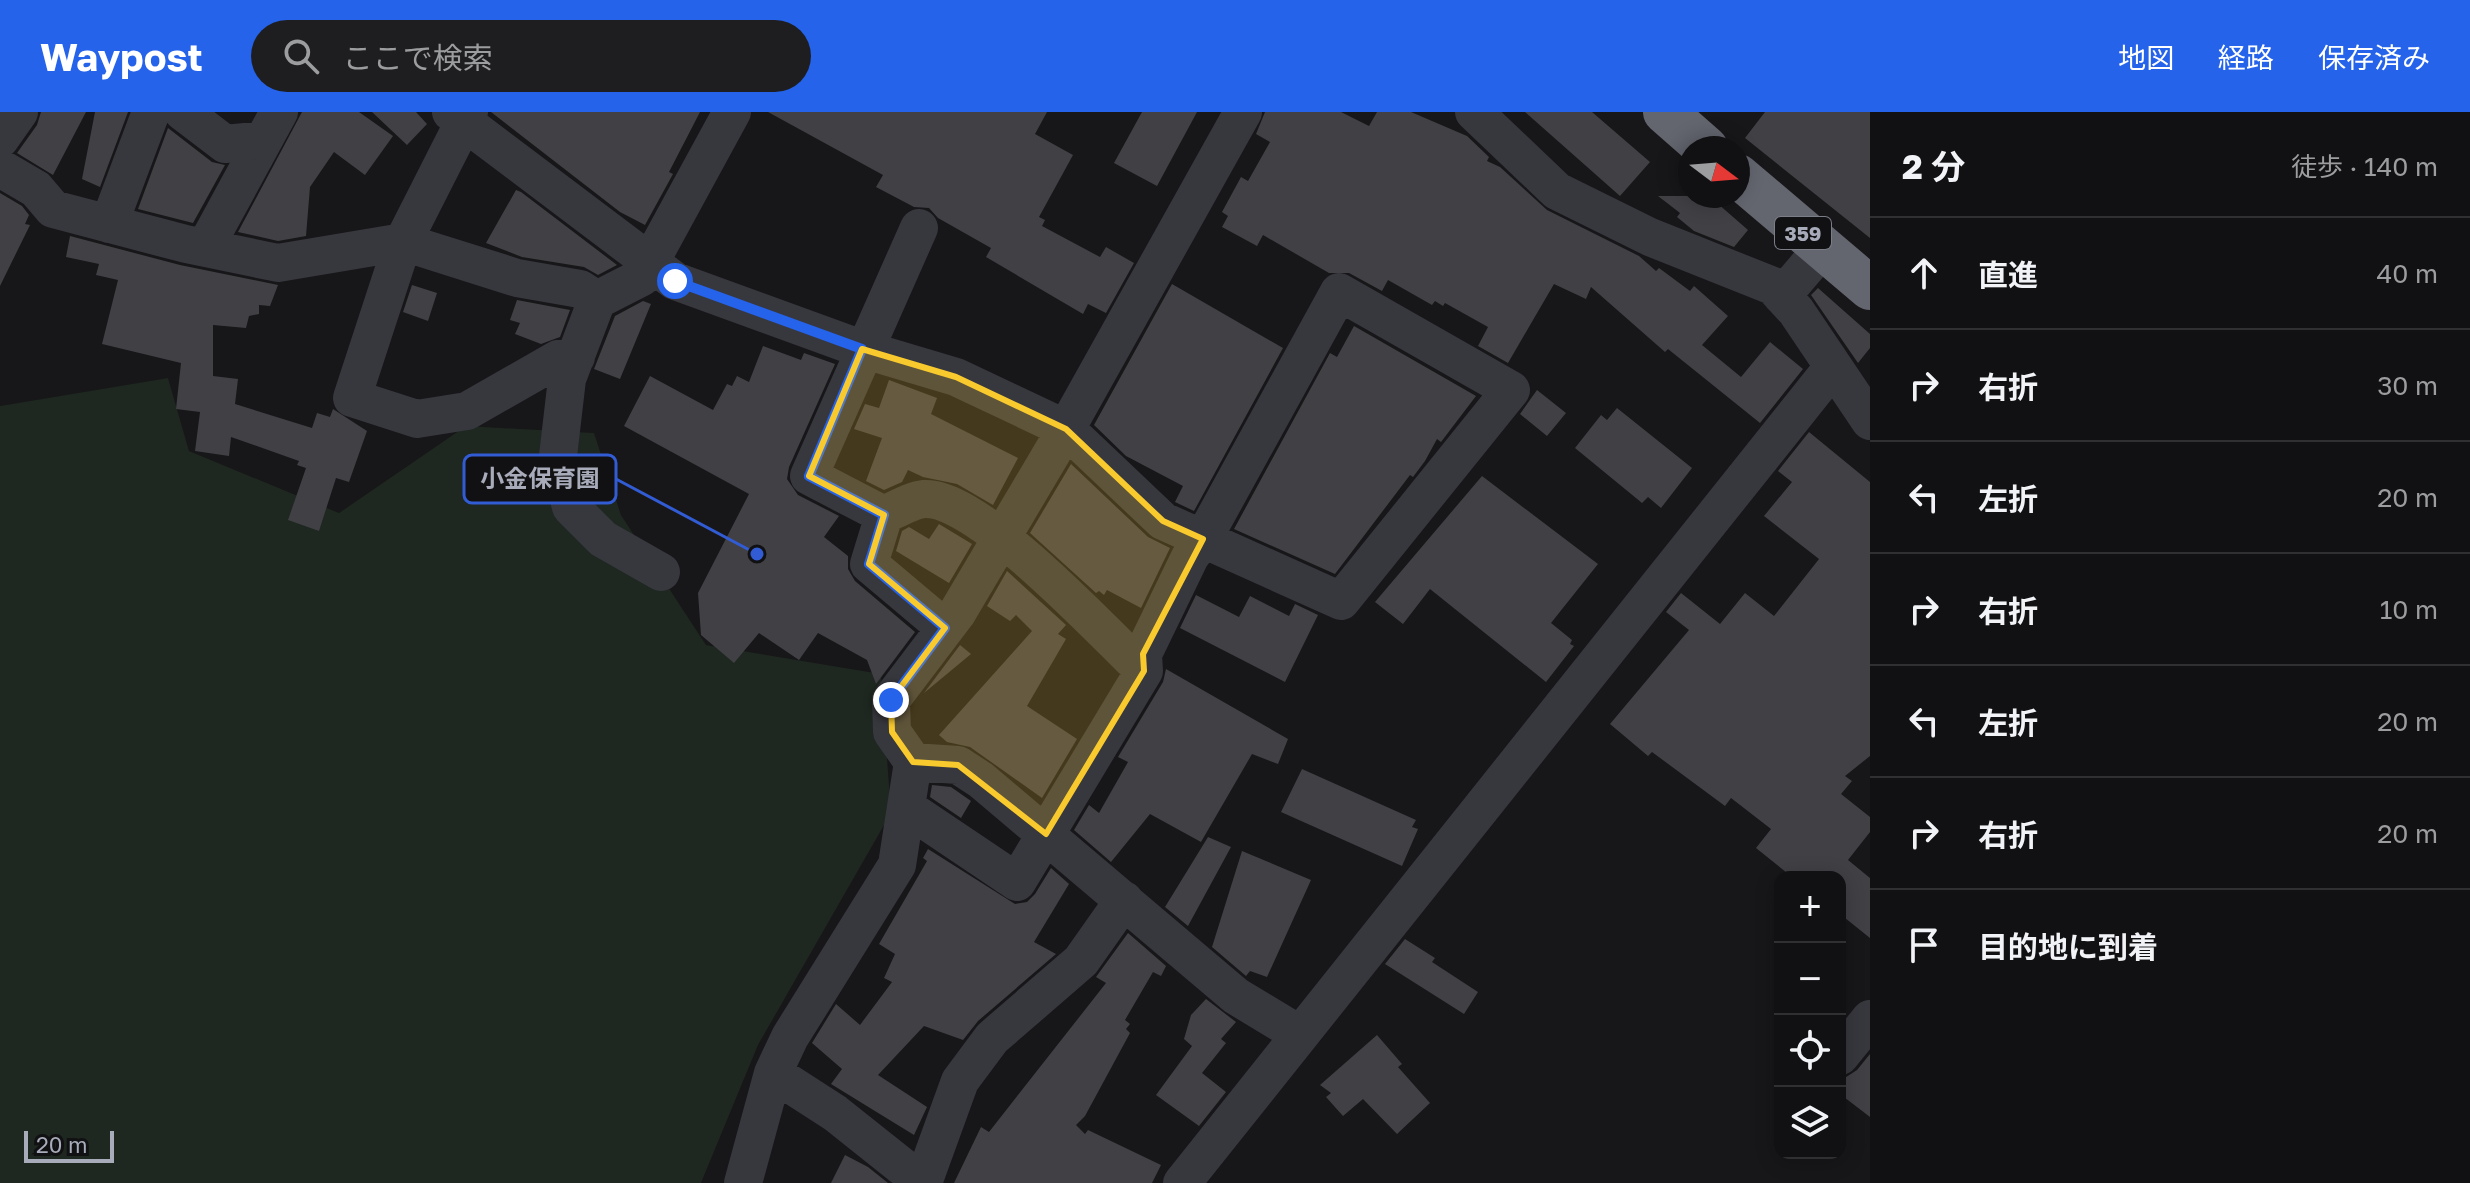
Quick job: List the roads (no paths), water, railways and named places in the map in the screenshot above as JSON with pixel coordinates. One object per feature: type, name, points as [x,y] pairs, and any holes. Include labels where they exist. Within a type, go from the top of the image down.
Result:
[{"type":"highway","points":[[1665,112],[1692,136]]},
{"type":"highway","name":"359","points":[[1750,186],[1870,288]]},
{"type":"street","points":[[0,139],[19,112]]},
{"type":"street","points":[[109,224],[151,112]]},
{"type":"street","points":[[183,112],[225,144],[271,126]]},
{"type":"street","points":[[661,572],[603,539],[571,507],[558,456],[567,379],[597,300],[642,277],[732,112]]},
{"type":"street","points":[[743,1183],[773,1073],[790,1037],[897,865],[913,762],[892,732],[891,700],[945,628],[1066,429],[1243,112]]},
{"type":"street","points":[[1474,112],[1557,191],[1650,237],[1773,286],[1870,421]]},
{"type":"street","points":[[576,357],[558,359],[467,411],[417,419],[352,398],[403,242],[462,115],[675,281],[862,349],[956,377],[1066,429],[1163,521],[1203,539],[1341,601],[1511,390],[1339,292],[1203,539],[1190,557],[1143,654],[1144,671],[1017,882],[907,808]]},
{"type":"street","points":[[206,246],[271,126]]},
{"type":"street","points":[[0,168],[36,189],[53,209],[186,244],[278,263],[403,242],[517,278],[580,289],[597,300]]},
{"type":"street","points":[[919,228],[862,349],[809,476],[884,515],[925,499],[972,515],[1001,536],[1144,671]]},
{"type":"street","points":[[1782,296],[1822,249]]},
{"type":"street","points":[[1182,1183],[1833,367]]},
{"type":"street","points":[[884,515],[869,564],[945,628]]},
{"type":"street","points":[[913,762],[958,765],[981,780],[1236,996],[1299,1034]]},
{"type":"street","points":[[773,1073],[835,1113],[923,1183],[960,1081],[992,1038],[1081,961],[1124,900]]},
{"type":"street","points":[[1846,1049],[1870,1019]]},
{"type":"place","name":"小金保育園","points":[[757,554]]}]
